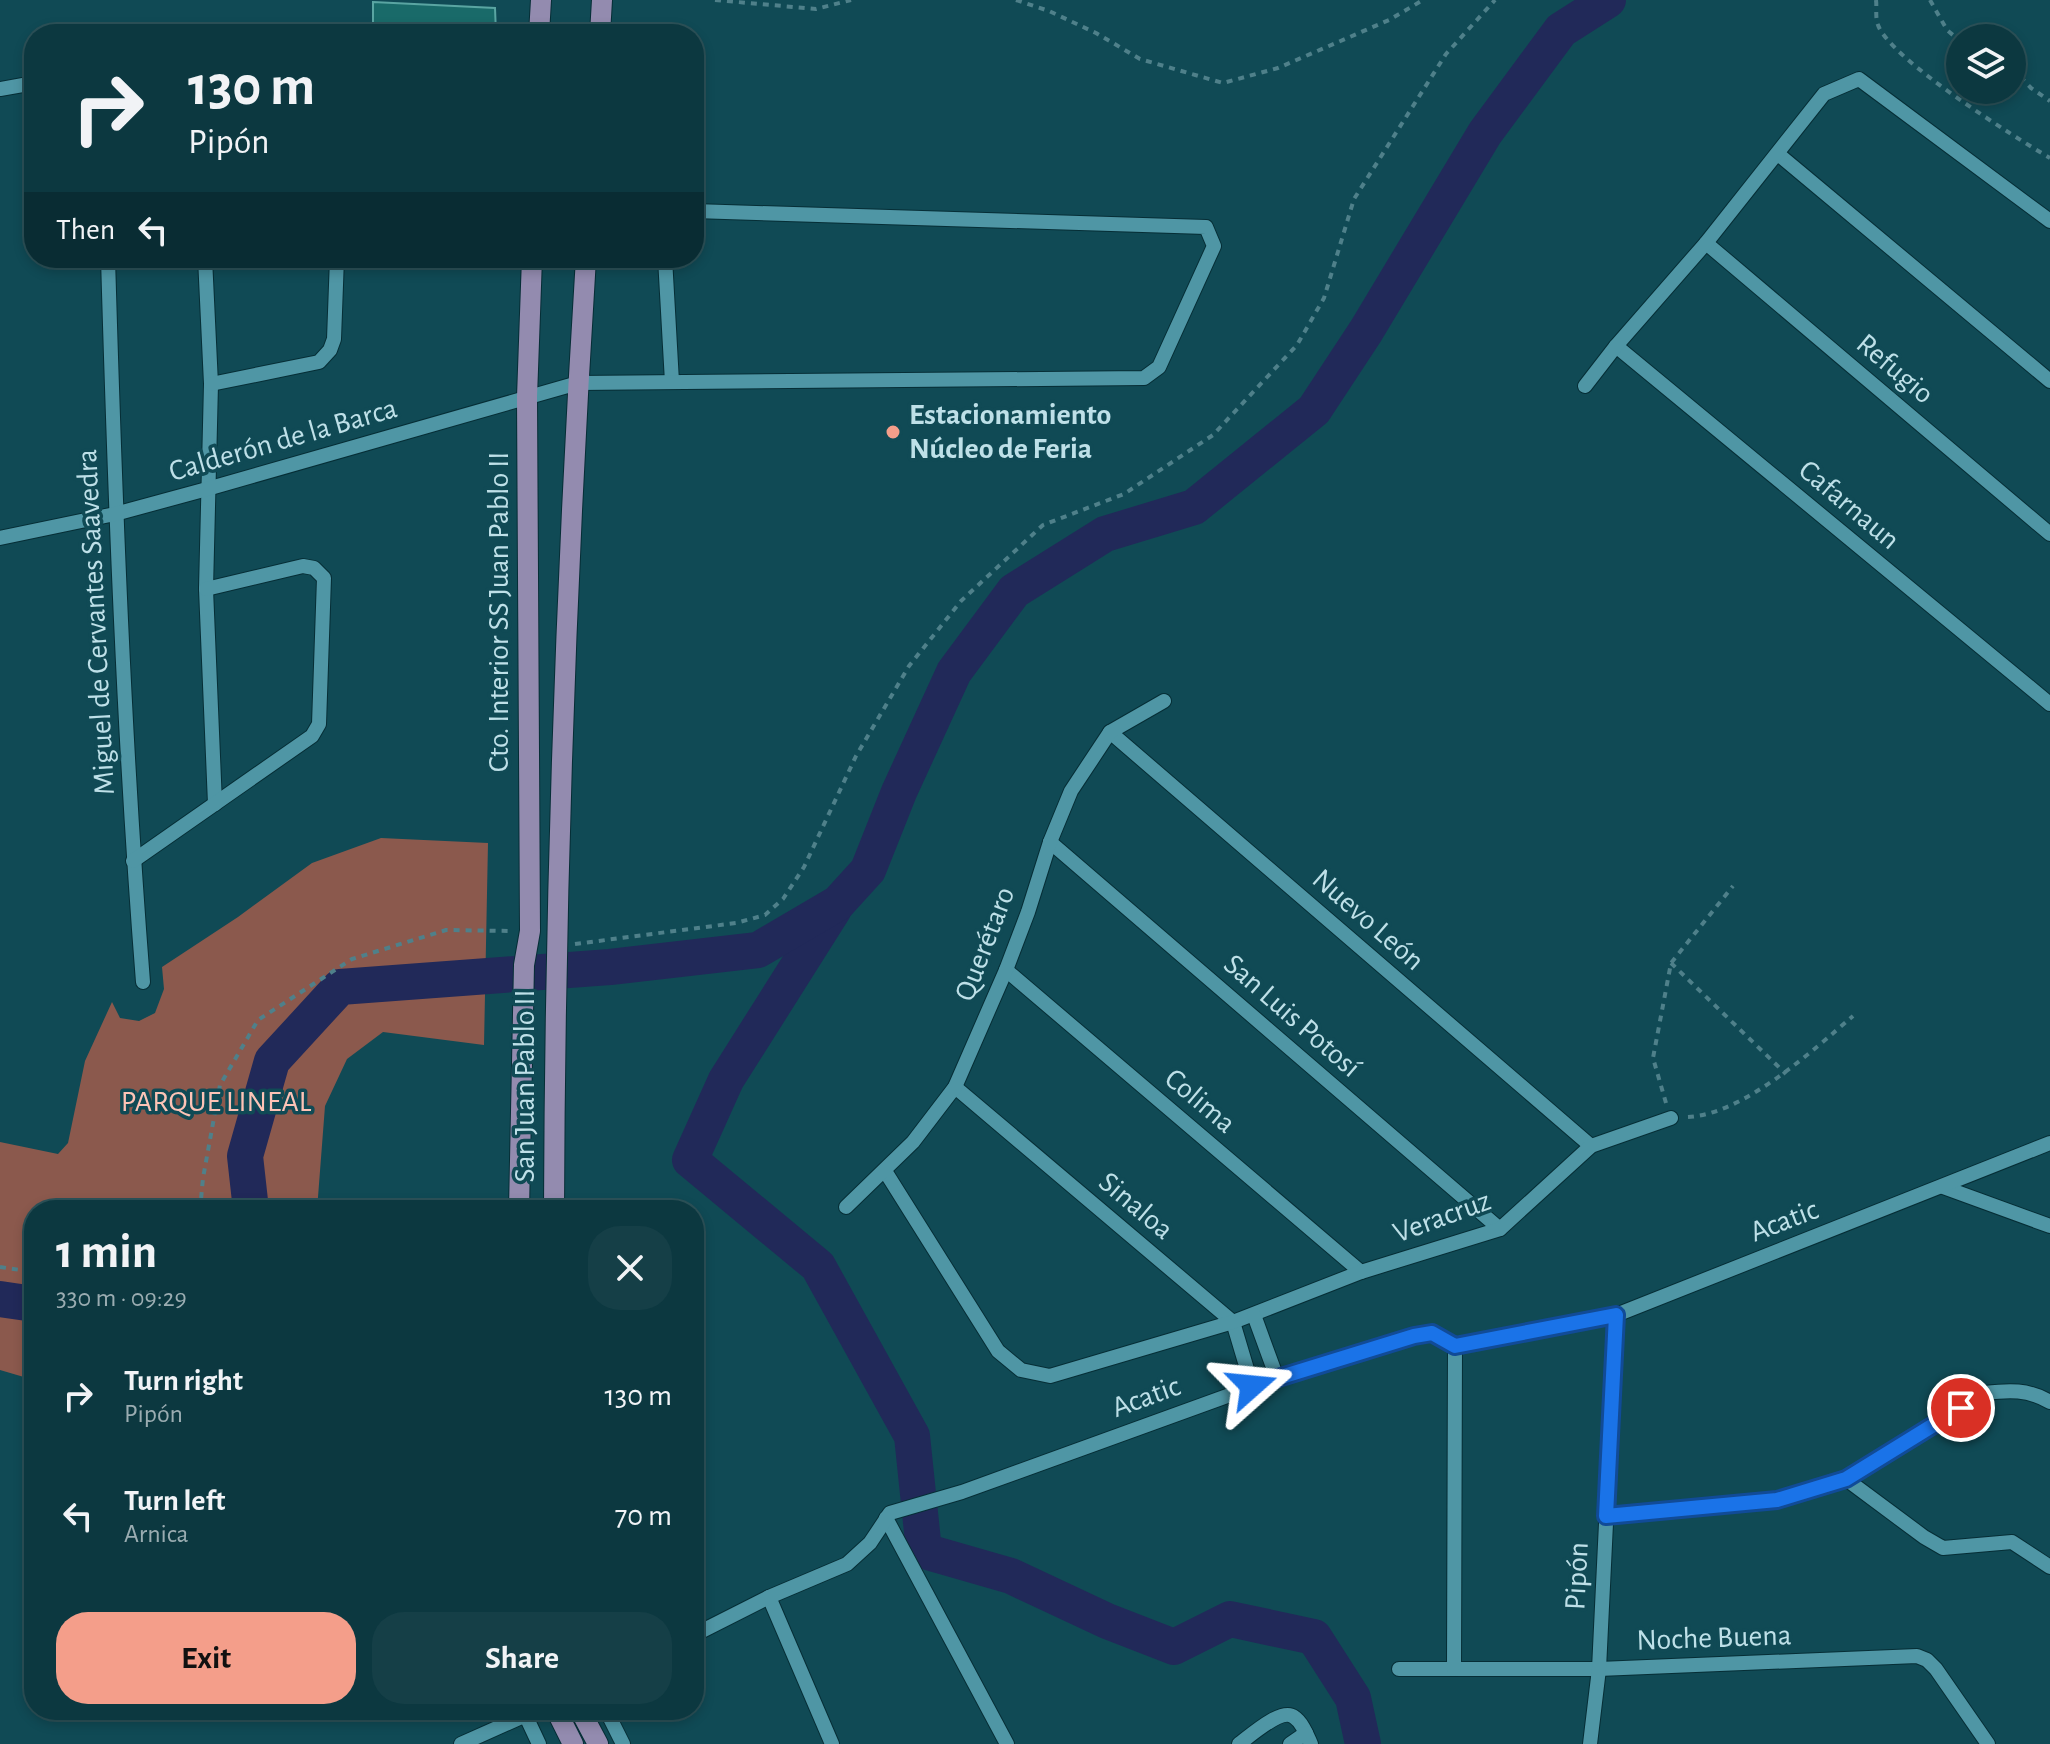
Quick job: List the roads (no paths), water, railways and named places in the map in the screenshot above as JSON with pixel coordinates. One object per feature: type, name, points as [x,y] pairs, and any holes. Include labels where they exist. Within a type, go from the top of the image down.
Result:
[{"type":"main road","points":[[540,24],[541,0]]},
{"type":"main road","points":[[601,24],[602,0]]},
{"type":"main road","name":"Cto. Interior SS Juan Pablo II","points":[[524,965],[530,931],[527,397],[532,268]]},
{"type":"main road","points":[[578,383],[585,268]]},
{"type":"main road","name":"San Juan Pablo II","points":[[554,1200],[556,954],[578,383]]},
{"type":"main road","name":"San Juan Pablo II","points":[[519,1200],[524,965]]},
{"type":"main road","points":[[561,1720],[573,1744]]},
{"type":"main road","points":[[585,1720],[598,1744]]},
{"type":"street","points":[[1585,386],[1706,243],[1824,94],[1859,79],[2050,221]]},
{"type":"street","points":[[0,89],[24,85]]},
{"type":"street","points":[[1778,154],[2050,381]]},
{"type":"street","name":"Calderón de la Barca","points":[[0,538],[115,514],[578,383],[1144,378],[1159,367],[1214,246],[1206,227],[704,211]]},
{"type":"street","name":"Refugio","points":[[1706,243],[2050,534]]},
{"type":"street","name":"Miguel de Cervantes Saavedra","points":[[108,268],[115,514],[133,861],[143,982]]},
{"type":"street","points":[[205,268],[211,384],[206,589],[215,804]]},
{"type":"street","points":[[211,384],[319,362],[330,350],[334,339],[337,268]]},
{"type":"street","points":[[666,268],[672,382]]},
{"type":"street","name":"Cafarnaun","points":[[1616,346],[2050,704]]},
{"type":"street","points":[[133,861],[312,736],[319,724],[324,578],[314,568],[303,566],[206,589]]},
{"type":"street","name":"Querétaro","points":[[846,1207],[929,1124],[955,1087],[1006,970],[1071,791],[1110,732],[1164,701]]},
{"type":"street","name":"Nuevo León","points":[[1110,732],[1591,1146]]},
{"type":"street","name":"San Luis Potosí","points":[[1050,842],[1500,1229]]},
{"type":"street","name":"Colima","points":[[1006,970],[1361,1272]]},
{"type":"street","name":"Sinaloa","points":[[955,1087],[1233,1322]]},
{"type":"street","name":"Veracruz","points":[[885,1171],[998,1351],[1021,1370],[1050,1376],[1233,1322],[1361,1272],[1500,1229],[1591,1146],[1671,1118]]},
{"type":"street","name":"Acatic","points":[[888,1515],[962,1492],[1252,1386],[1414,1336],[1432,1333],[1455,1346],[1616,1315],[2050,1143]]},
{"type":"street","points":[[1943,1187],[2050,1226]]},
{"type":"street","points":[[1254,1315],[1277,1378]]},
{"type":"street","name":"Pipón","points":[[1590,1744],[1599,1669],[1616,1315]]},
{"type":"street","points":[[1233,1322],[1252,1386]]},
{"type":"street","points":[[1454,1669],[1455,1346]]},
{"type":"street","points":[[1606,1516],[1777,1500],[1846,1479],[1985,1393],[2011,1389],[2036,1393],[2050,1402]]},
{"type":"street","points":[[1846,1479],[1943,1548],[2012,1542],[2050,1567]]},
{"type":"street","points":[[704,1630],[769,1597],[847,1564],[870,1543],[888,1515],[1007,1744]]},
{"type":"street","points":[[769,1597],[832,1744]]},
{"type":"street","name":"Noche Buena","points":[[1399,1669],[1599,1669],[1917,1656],[1936,1669],[1988,1744]]},
{"type":"street","points":[[1239,1744],[1279,1715],[1288,1714],[1296,1717],[1308,1738],[1290,1744]]},
{"type":"street","points":[[461,1744],[511,1720]]},
{"type":"street","points":[[531,1720],[539,1744]]},
{"type":"street","points":[[611,1720],[623,1744]]},
{"type":"waterway","points":[[250,1200],[245,1156],[272,1061],[340,987],[610,967],[758,950],[838,903],[868,870],[899,792],[954,672],[1014,591],[1105,534],[1194,507],[1314,410],[1366,331],[1485,133],[1561,30],[1608,0]]},
{"type":"waterway","points":[[834,909],[726,1080],[690,1160],[818,1266],[912,1436],[924,1551],[1011,1576],[1107,1621],[1174,1647],[1230,1619],[1314,1637],[1353,1698],[1363,1744]]},
{"type":"waterway","points":[[0,1299],[24,1303]]},
{"type":"place","name":"Estacionamiento Núcleo de Feria","points":[[893,432]]},
{"type":"park label","name":"PARQUE LINEAL","points":[[216,1102]]}]
